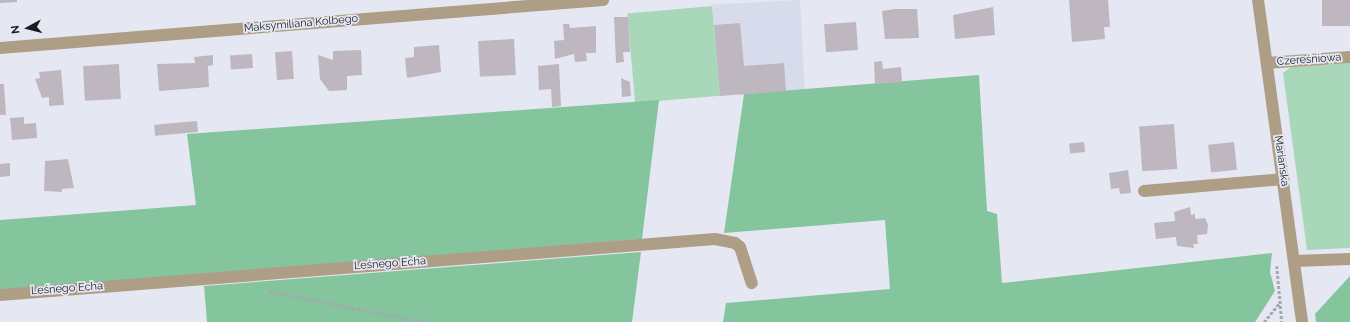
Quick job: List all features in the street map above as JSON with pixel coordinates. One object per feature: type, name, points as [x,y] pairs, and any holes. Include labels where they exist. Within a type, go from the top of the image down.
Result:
[{"type":"street","name":"Maksymiliana Kolbego","points":[[0,48],[603,0]]},
{"type":"street","name":"Mariańska","points":[[1258,0],[1302,322]]},
{"type":"street","name":"Czereśniowa","points":[[1267,62],[1350,57]]},
{"type":"street","points":[[1144,192],[1283,179]]},
{"type":"street","name":"Leśnego Echa","points":[[0,295],[715,239],[735,243],[740,247],[752,282]]},
{"type":"street","points":[[1294,261],[1350,259]]},
{"type":"path","points":[[1264,322],[1297,281]]},
{"type":"path","points":[[266,290],[423,322]]},
{"type":"shaded area","points":[[800,0],[805,90],[717,94],[712,5]]},
{"type":"green space","points":[[712,6],[720,96],[635,103],[627,13]]},
{"type":"green space","points":[[1350,63],[1350,248],[1307,250],[1283,73],[1291,67]]},
{"type":"green space","points":[[979,75],[987,211],[997,214],[1002,283],[1272,253],[1270,272],[1275,291],[1255,322],[723,322],[726,303],[890,289],[885,220],[724,233],[744,94]]},
{"type":"green space","points":[[659,100],[642,239],[0,290],[0,220],[196,205],[187,134]]},
{"type":"green space","points":[[641,252],[632,322],[207,322],[204,286]]},
{"type":"green space","points":[[1350,276],[1350,322],[1316,322],[1315,314]]},
{"type":"building","points":[[0,0],[17,0],[17,2],[0,3]]},
{"type":"building","points":[[1069,0],[1108,0],[1110,27],[1104,27],[1105,39],[1072,42]]},
{"type":"building","points":[[1322,0],[1350,0],[1350,26],[1322,26]]},
{"type":"building","points":[[993,7],[995,35],[955,39],[953,15]]},
{"type":"building","points":[[895,9],[917,9],[919,38],[885,39],[882,11]]},
{"type":"building","points":[[614,17],[628,17],[630,52],[623,52],[624,62],[616,63]]},
{"type":"building","points":[[856,22],[858,50],[826,52],[824,24]]},
{"type":"building","points":[[740,23],[744,66],[784,63],[786,91],[720,96],[714,25]]},
{"type":"building","points":[[563,24],[569,24],[570,28],[596,26],[596,53],[586,53],[587,61],[575,62],[574,54],[555,59],[554,41],[564,40]]},
{"type":"building","points":[[514,39],[516,75],[480,77],[478,41]]},
{"type":"building","points":[[439,45],[441,72],[407,78],[405,58],[414,57],[414,47]]},
{"type":"building","points":[[361,50],[362,75],[347,76],[347,90],[329,91],[320,79],[318,55],[333,60],[333,51]]},
{"type":"building","points":[[292,51],[294,79],[277,80],[275,52]]},
{"type":"building","points":[[252,54],[253,68],[231,70],[230,56]]},
{"type":"building","points":[[213,55],[213,65],[208,66],[209,87],[159,91],[157,64],[195,63],[194,57]]},
{"type":"building","points":[[882,61],[883,69],[901,67],[902,82],[875,84],[874,62]]},
{"type":"building","points":[[119,64],[121,99],[85,101],[83,66]]},
{"type":"building","points":[[559,64],[561,106],[552,107],[551,89],[539,90],[538,66]]},
{"type":"building","points":[[61,70],[64,105],[49,106],[49,97],[42,98],[35,79],[40,78],[39,72]]},
{"type":"building","points":[[621,78],[630,82],[631,96],[622,97]]},
{"type":"building","points":[[0,84],[4,84],[6,115],[0,115]]},
{"type":"building","points":[[24,117],[24,124],[36,123],[37,138],[12,140],[10,118]]},
{"type":"building","points":[[197,121],[198,132],[155,136],[154,125]]},
{"type":"building","points":[[1174,124],[1177,169],[1142,171],[1139,126]]},
{"type":"building","points":[[1084,142],[1085,152],[1070,154],[1069,144]]},
{"type":"building","points":[[1234,142],[1237,170],[1211,173],[1208,145]]},
{"type":"building","points":[[68,159],[74,188],[62,189],[62,192],[44,191],[45,161]]},
{"type":"building","points":[[10,163],[10,176],[0,177],[0,164]]},
{"type":"building","points":[[1128,170],[1131,193],[1120,194],[1119,188],[1111,189],[1109,173]]},
{"type":"building","points":[[1190,207],[1191,215],[1195,214],[1195,219],[1205,218],[1208,225],[1207,234],[1197,235],[1198,244],[1193,244],[1194,248],[1177,246],[1176,237],[1156,239],[1154,223],[1175,221],[1174,212]]}]
